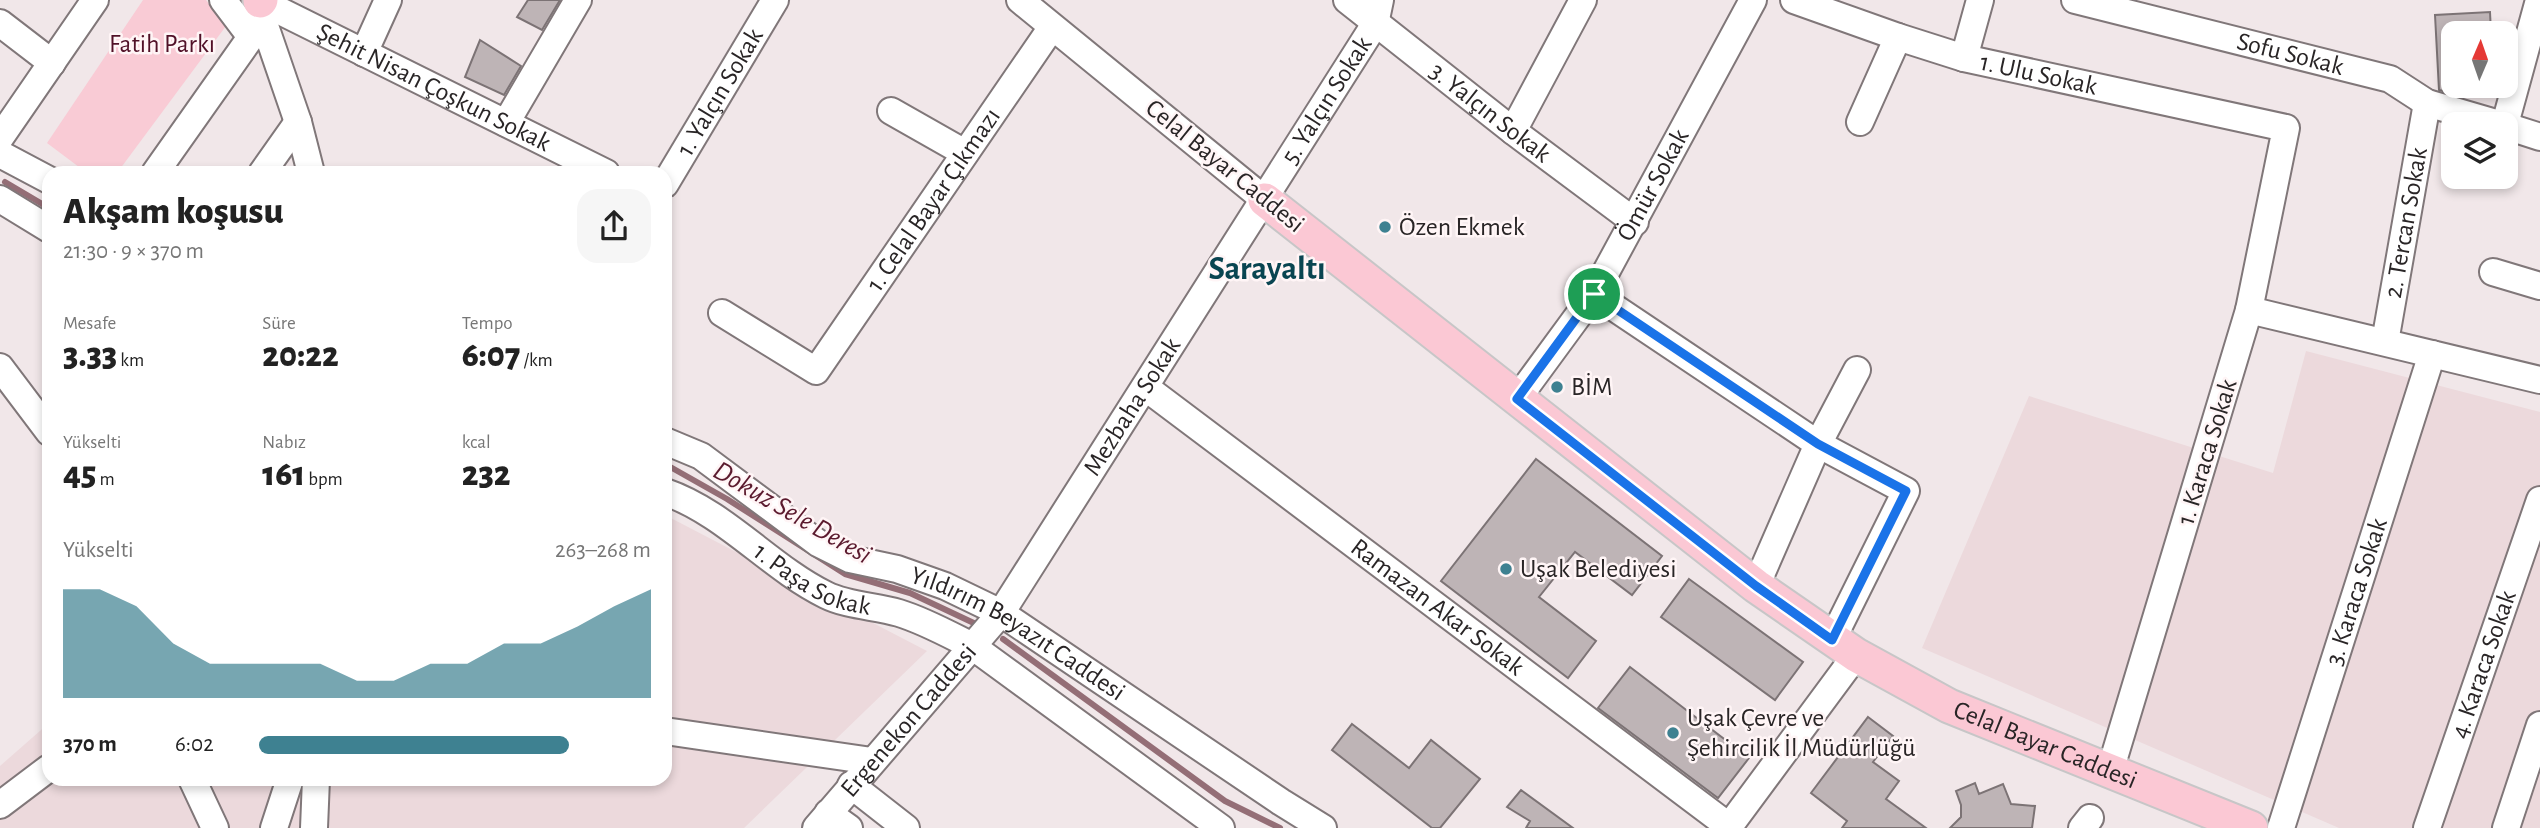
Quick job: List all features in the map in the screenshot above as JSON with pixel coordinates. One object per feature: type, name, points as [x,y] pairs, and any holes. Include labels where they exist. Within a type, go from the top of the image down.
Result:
[{"type":"main road","name":"Celal Bayar Caddesi","points":[[1265,200],[1756,586],[1844,648],[1949,706],[2250,828]]},
{"type":"street","points":[[0,138],[96,0]]},
{"type":"street","points":[[223,0],[259,11]]},
{"type":"street","points":[[364,52],[388,0]]},
{"type":"street","points":[[506,123],[578,0]]},
{"type":"street","name":"1. Yalçın Sokak","points":[[672,172],[774,0]]},
{"type":"street","name":"Celal Bayar Caddesi","points":[[1020,0],[1265,200]]},
{"type":"street","name":"3. Yalçın Sokak","points":[[1347,0],[1378,12],[1513,131],[1635,222]]},
{"type":"street","name":"5. Yalçın Sokak","points":[[1265,200],[1378,12],[1396,0]]},
{"type":"street","points":[[1513,131],[1583,0]]},
{"type":"street","name":"Ömür Sokak","points":[[1517,399],[1594,294],[1753,0]]},
{"type":"street","name":"1. Ulu Sokak","points":[[1794,0],[1964,58],[2286,128]]},
{"type":"street","points":[[1964,58],[1980,0]]},
{"type":"street","name":"Sofu Sokak","points":[[2075,0],[2390,79],[2427,103],[2458,112]]},
{"type":"street","points":[[2511,112],[2533,53],[2539,0]]},
{"type":"street","points":[[259,11],[298,122],[309,166]]},
{"type":"street","points":[[159,166],[259,11]]},
{"type":"street","name":"Şehit Nisan Çoşkun Sokak","points":[[259,11],[364,52],[592,166]]},
{"type":"street","points":[[0,23],[52,62]]},
{"type":"street","name":"1. Celal Bayar Çıkmazı","points":[[722,313],[816,371],[1052,27]]},
{"type":"street","points":[[1860,122],[1898,37]]},
{"type":"street","name":"2. Tercan Sokak","points":[[2385,342],[2427,103]]},
{"type":"street","points":[[891,111],[965,153]]},
{"type":"street","points":[[267,166],[298,122]]},
{"type":"street","name":"1. Karaca Sokak","points":[[2110,771],[2249,310],[2286,128]]},
{"type":"street","points":[[2518,129],[2540,137]]},
{"type":"street","points":[[0,154],[42,176]]},
{"type":"street","points":[[0,199],[42,225]]},
{"type":"street","name":"Mezbaha Sokak","points":[[1001,613],[1265,200]]},
{"type":"street","points":[[2493,272],[2540,286]]},
{"type":"street","points":[[1594,294],[1818,444],[1906,491],[1844,648],[1729,827]]},
{"type":"street","points":[[2249,310],[2540,380]]},
{"type":"street","name":"3. Karaca Sokak","points":[[2281,828],[2432,354]]},
{"type":"street","points":[[0,367],[42,423]]},
{"type":"street","points":[[1756,586],[1818,444],[1857,370]]},
{"type":"street","name":"Ramazan Akar Sokak","points":[[1145,387],[1729,827]]},
{"type":"street","name":"Yıldırım Beyazıt Caddesi","points":[[672,444],[702,456],[818,543],[850,559],[897,569],[945,586],[1001,613],[1323,828]]},
{"type":"street","name":"1. Paşa Sokak","points":[[672,494],[713,518],[789,574],[829,597],[899,613],[972,646]]},
{"type":"street","name":"4. Karaca Sokak","points":[[2427,828],[2540,500]]},
{"type":"street","name":"Ergenekon Caddesi","points":[[831,823],[851,785],[1001,613]]},
{"type":"street","name":"Yıldırım Beyazıt Caddesi","points":[[972,646],[1221,828]]},
{"type":"street","points":[[2506,828],[2540,725]]},
{"type":"street","points":[[672,732],[872,761]]},
{"type":"street","points":[[0,805],[42,773]]},
{"type":"street","points":[[851,785],[906,828]]},
{"type":"street","points":[[195,786],[215,828]]},
{"type":"street","points":[[274,828],[288,786]]},
{"type":"street","points":[[314,828],[316,786]]},
{"type":"shaded area","points":[[2306,351],[2540,412],[2540,828],[2339,828],[1922,648],[2029,396],[2273,473]]},
{"type":"shaded area","points":[[672,519],[927,651],[744,828],[0,828],[0,766],[42,729],[42,786],[672,786]]},
{"type":"green space","name":"Fatih Parkı","points":[[143,0],[206,0],[226,26],[122,166],[78,166],[47,143]]},
{"type":"building","points":[[528,0],[560,0],[542,30],[517,17]]},
{"type":"building","points":[[2490,12],[2490,21],[2441,21],[2441,91],[2439,90],[2435,15]]},
{"type":"building","points":[[480,40],[521,66],[504,95],[465,77]]},
{"type":"building","name":"Uşak Belediyesi","points":[[1536,459],[1662,556],[1632,595],[1575,552],[1539,597],[1596,641],[1568,678],[1441,581]]},
{"type":"building","points":[[1689,579],[1803,662],[1775,700],[1661,617]]},
{"type":"building","name":"Uşak Çevre ve Şehircilik İl Müdürlüğü","points":[[1630,667],[1749,758],[1718,798],[1598,708]]},
{"type":"building","points":[[1868,717],[1893,736],[1873,762],[1899,781],[1886,799],[1926,828],[1842,828],[1847,821],[1811,793]]},
{"type":"building","points":[[1352,724],[1409,768],[1431,740],[1480,779],[1440,828],[1432,828],[1332,750]]},
{"type":"building","points":[[1975,783],[1979,794],[2003,784],[2011,804],[2035,806],[2032,828],[1950,828],[1961,817],[1961,805],[1956,791]]},
{"type":"building","points":[[1521,790],[1573,828],[1526,828],[1530,821],[1507,807]]},
{"type":"waterway","name":"Dokuz Sele Deresi","points":[[5,182],[42,204]]},
{"type":"waterway","name":"Dokuz Sele Deresi","points":[[672,468],[727,499],[845,574],[910,593],[978,625]]},
{"type":"waterway","name":"Dokuz Sele Deresi","points":[[1003,639],[1225,801],[1280,828]]},
{"type":"place","name":"Özen Ekmek","points":[[1385,227]]},
{"type":"place","name":"BİM","points":[[1557,387]]},
{"type":"place","name":"Uşak Belediyesi","points":[[1506,569]]},
{"type":"place","name":"Uşak Çevre ve Şehircilik İl Müdürlüğü","points":[[1673,733]]},
{"type":"district","name":"Sarayaltı","points":[[1267,269]]},
{"type":"route","points":[[1594,294],[1818,444],[1906,491],[1832,640],[1756,586],[1517,399],[1594,294]]}]
